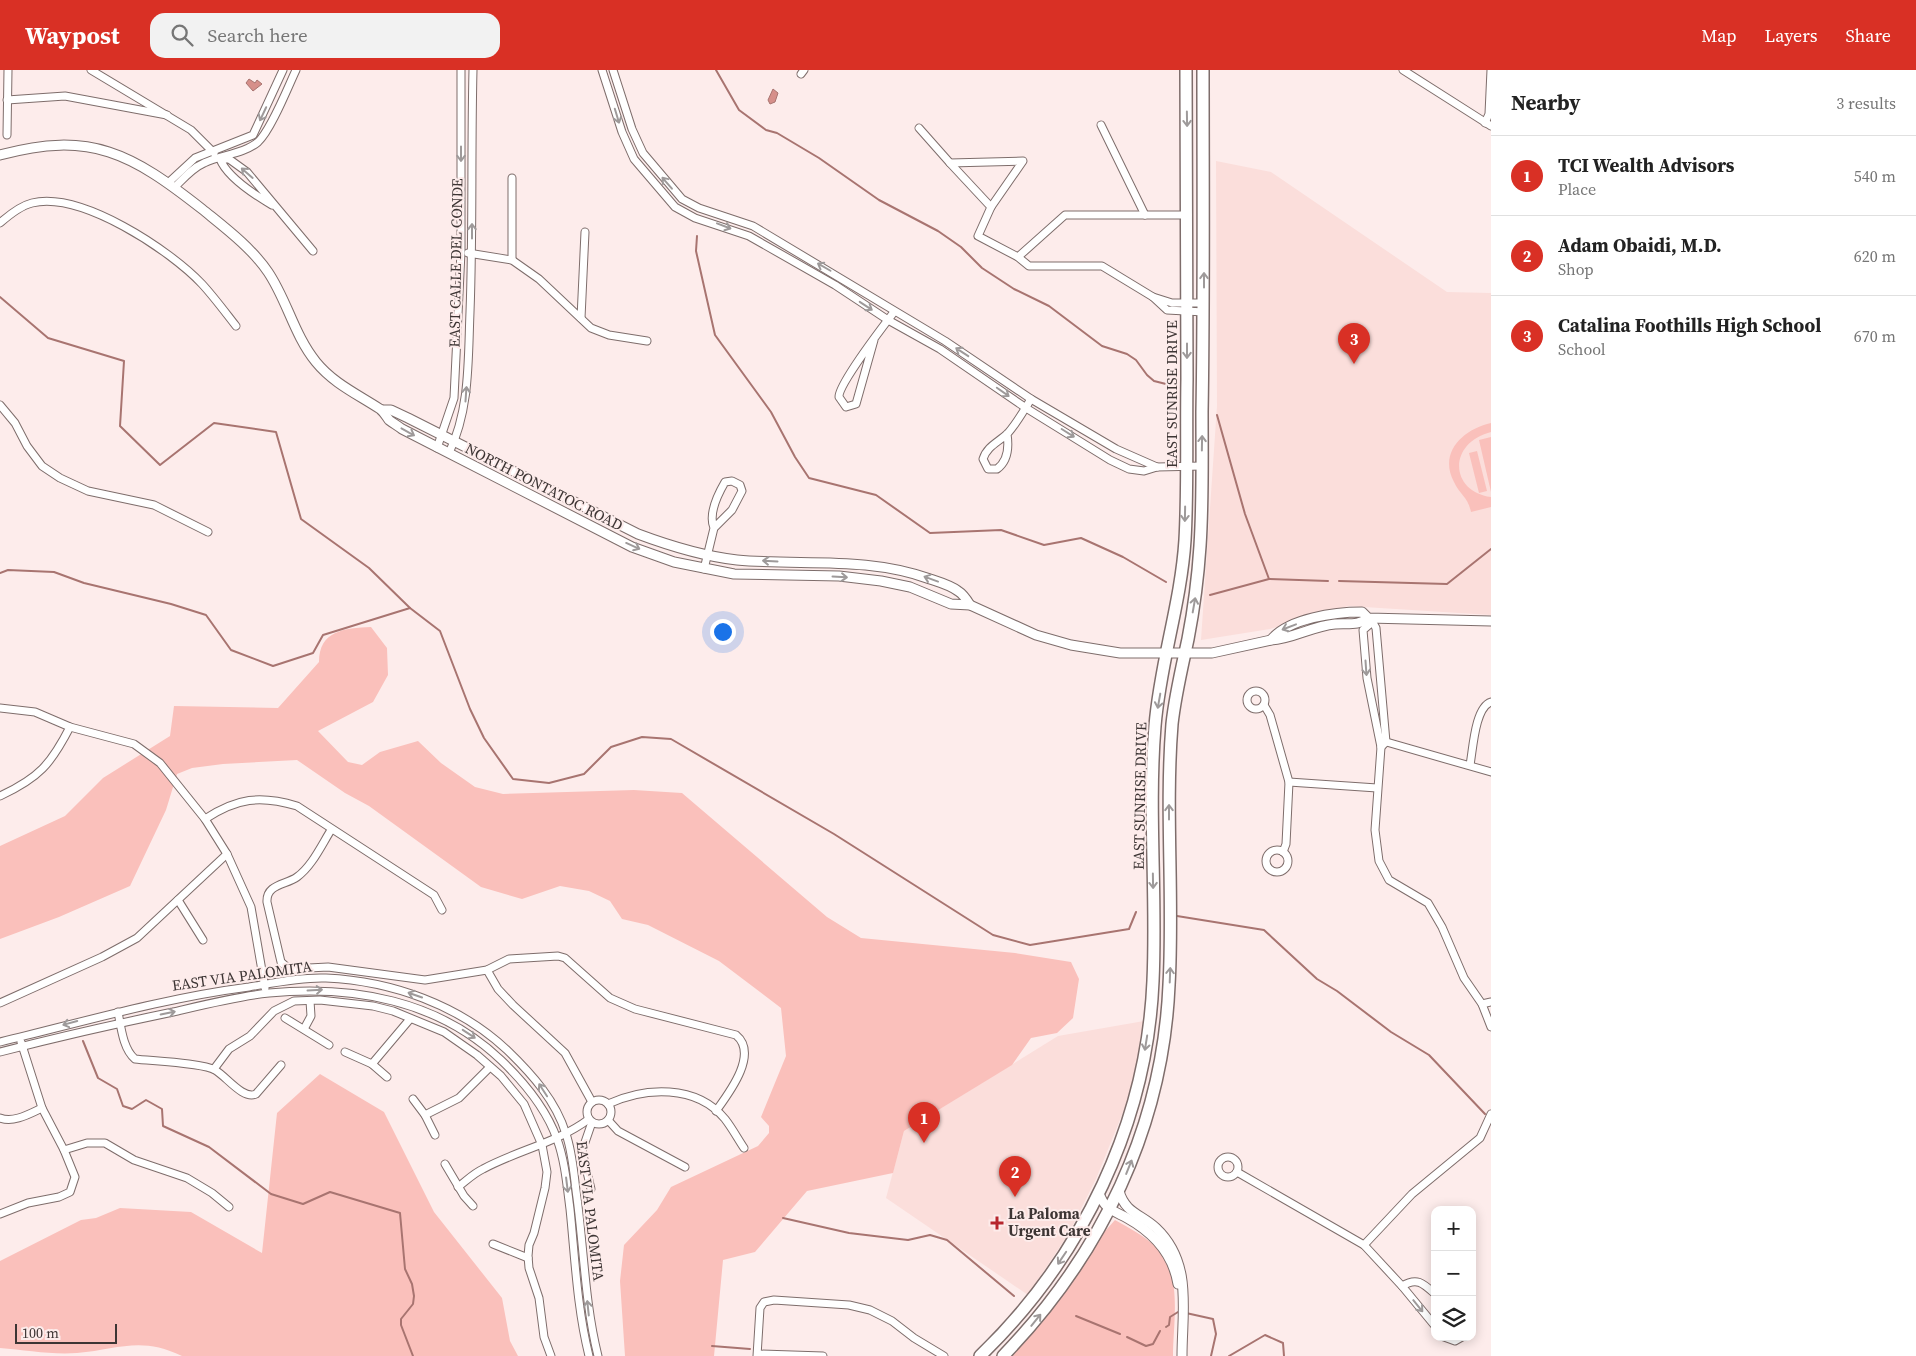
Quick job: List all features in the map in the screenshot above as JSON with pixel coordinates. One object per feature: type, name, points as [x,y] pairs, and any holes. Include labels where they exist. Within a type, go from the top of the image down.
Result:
[{"type":"main road","name":"EAST SUNRISE DRIVE","points":[[987,1354],[1038,1293],[1072,1243],[1099,1193],[1131,1113],[1143,1065],[1152,1011],[1154,956],[1154,746],[1167,653],[1181,579],[1186,467],[1188,215],[1186,70]]},
{"type":"main road","name":"EAST SUNRISE DRIVE","points":[[1003,1356],[1029,1329],[1069,1278],[1110,1210],[1137,1148],[1152,1099],[1168,1014],[1170,959],[1169,780],[1172,720],[1197,587],[1202,466],[1204,307],[1203,70]]},
{"type":"main road","points":[[1152,1011],[1168,1014]]},
{"type":"street","points":[[7,134],[8,70]]},
{"type":"street","points":[[91,70],[190,130],[220,158],[223,167],[253,194],[272,204]]},
{"type":"street","points":[[171,186],[195,158],[253,135],[283,70]]},
{"type":"street","name":"EAST CALLE DEL CONDE","points":[[437,448],[454,398],[460,252],[461,70]]},
{"type":"street","name":"EAST CALLE DEL CONDE","points":[[448,453],[455,441],[466,400],[472,253],[471,128],[473,70]]},
{"type":"street","points":[[602,70],[622,132],[634,159],[675,207],[695,218],[749,236],[834,285],[888,320],[940,349],[1026,408],[1110,460],[1129,468],[1144,471],[1157,468],[1202,466]]},
{"type":"street","points":[[613,70],[632,129],[643,153],[682,199],[699,208],[753,226],[840,276],[894,312],[948,342],[1031,399],[1116,449],[1157,468]]},
{"type":"street","points":[[1403,70],[1488,125],[1491,70]]},
{"type":"street","points":[[171,186],[196,167],[258,142],[269,125],[294,71]]},
{"type":"street","points":[[7,100],[65,96],[167,115]]},
{"type":"street","points":[[1100,124],[1145,215]]},
{"type":"street","points":[[460,128],[471,128]]},
{"type":"street","points":[[919,128],[992,207]]},
{"type":"street","name":"NORTH PONTATOC ROAD","points":[[0,154],[43,146],[80,146],[111,152],[143,166],[171,186],[257,257],[277,288],[302,344],[322,369],[344,388],[382,410],[389,420],[402,429],[437,448],[632,547],[674,562],[734,574],[839,576],[881,581],[910,587],[951,604],[970,605],[1036,635],[1071,645],[1120,653],[1220,652],[1282,639],[1308,629],[1333,624],[1362,623],[1370,619],[1491,621]]},
{"type":"street","points":[[220,158],[229,159],[247,172],[262,187],[272,204],[313,251]]},
{"type":"street","points":[[950,163],[1023,161],[992,207],[978,236],[1018,257],[1029,266],[1102,266],[1153,297],[1187,307],[1204,307]]},
{"type":"street","points":[[512,178],[512,260]]},
{"type":"street","points":[[0,223],[17,209],[32,203],[55,202],[101,215],[166,252],[202,284],[236,326]]},
{"type":"street","points":[[1018,257],[1066,215],[1188,215]]},
{"type":"street","points":[[581,318],[585,232]]},
{"type":"street","points":[[460,252],[512,260],[539,279],[591,328],[609,335],[647,341]]},
{"type":"street","points":[[874,340],[856,404],[846,407],[838,393],[874,340],[894,312]]},
{"type":"street","points":[[1007,434],[1008,441],[1004,463],[997,469],[988,469],[983,459],[985,454],[998,440],[1007,434],[1031,399]]},
{"type":"street","points":[[0,405],[15,422],[27,446],[42,466],[60,478],[88,491],[154,505],[208,532]]},
{"type":"street","name":"NORTH PONTATOC ROAD","points":[[382,410],[392,410],[638,534],[677,548],[736,560],[840,562],[883,566],[914,573],[959,591],[970,605]]},
{"type":"street","points":[[704,569],[714,528],[712,523],[719,491],[725,482],[732,481],[740,485],[742,491],[732,510],[714,528]]},
{"type":"street","points":[[1308,629],[1331,620],[1338,612]]},
{"type":"street","name":"NORTH PONTATOC ROAD","points":[[1271,640],[1278,631],[1338,612],[1362,612],[1370,619]]},
{"type":"street","points":[[1382,743],[1367,678],[1364,630],[1370,619],[1376,628],[1382,743],[1375,830],[1379,861],[1389,880],[1428,903],[1442,927],[1464,978],[1482,1004],[1491,1027]]},
{"type":"street","points":[[1470,765],[1479,716],[1482,707],[1491,702]]},
{"type":"street","points":[[1264,705],[1270,715],[1289,782],[1286,844],[1282,852]]},
{"type":"street","points":[[0,708],[35,712],[70,727],[134,744],[160,763],[205,819],[227,854],[251,907],[266,993]]},
{"type":"street","points":[[0,796],[33,779],[57,752],[70,727]]},
{"type":"street","points":[[1382,743],[1491,772]]},
{"type":"street","points":[[1289,782],[1377,788]]},
{"type":"street","points":[[205,819],[221,809],[241,801],[275,800],[296,806],[434,895],[442,910]]},
{"type":"street","points":[[331,830],[306,869],[291,881],[272,888],[265,893],[282,965],[291,969],[328,967],[425,980],[487,970],[510,959],[549,956],[565,958],[610,998],[635,1009],[736,1035],[745,1040],[745,1048],[736,1082],[716,1111]]},
{"type":"street","points":[[0,1003],[102,957],[137,938],[227,854]]},
{"type":"street","points":[[178,900],[203,940]]},
{"type":"street","points":[[487,970],[498,988],[513,1005],[565,1053],[592,1102]]},
{"type":"street","name":"EAST VIA PALOMITA","points":[[0,1042],[118,1012],[199,995],[264,984],[325,978],[374,984],[417,995],[465,1018],[494,1038],[542,1087],[566,1133],[577,1194],[590,1324],[598,1356]]},
{"type":"street","name":"EAST VIA PALOMITA","points":[[0,1052],[120,1023],[266,993],[324,990],[372,995],[413,1006],[459,1028],[487,1047],[519,1077],[533,1094],[557,1138],[565,1169],[581,1325],[589,1356]]},
{"type":"street","points":[[214,1069],[229,1049],[250,1036],[274,1011],[294,1001],[320,1000],[374,1006],[393,1011],[444,1032],[502,1076],[524,1104],[542,1145],[546,1172],[545,1188],[534,1233],[529,1245],[528,1258],[529,1268],[539,1298],[544,1337],[551,1356]]},
{"type":"street","points":[[304,1029],[311,1016],[310,1001]]},
{"type":"street","points":[[1482,1004],[1491,1002]]},
{"type":"street","points":[[118,1012],[130,1054],[135,1059],[214,1069],[245,1094],[253,1096],[281,1065]]},
{"type":"street","points":[[285,1018],[329,1045]]},
{"type":"street","points":[[372,1064],[410,1019]]},
{"type":"street","points":[[0,1214],[28,1203],[59,1197],[70,1192],[74,1177],[64,1150],[42,1108],[20,1037]]},
{"type":"street","points":[[345,1052],[372,1064],[387,1077]]},
{"type":"street","points":[[425,1115],[459,1098],[490,1067]]},
{"type":"street","points":[[608,1104],[638,1093],[670,1092],[686,1096],[716,1111],[725,1119],[744,1148]]},
{"type":"street","points":[[413,1099],[425,1115],[435,1135]]},
{"type":"street","points":[[591,1120],[600,1124],[608,1120],[611,1110],[608,1104],[599,1100],[592,1102],[588,1108],[591,1120],[582,1151],[591,1189]]},
{"type":"street","points":[[0,1118],[6,1120],[16,1119],[42,1108]]},
{"type":"street","points":[[1364,1246],[1412,1194],[1480,1138],[1491,1114]]},
{"type":"street","points":[[458,1187],[482,1169],[542,1145],[591,1120]]},
{"type":"street","points":[[608,1120],[618,1131],[684,1167]]},
{"type":"street","points":[[64,1150],[87,1143],[105,1144],[134,1160],[187,1178],[212,1193],[229,1207]]},
{"type":"street","points":[[445,1164],[458,1187],[473,1206]]},
{"type":"street","points":[[1237,1172],[1364,1246],[1402,1286],[1431,1321]]},
{"type":"street","points":[[1119,1191],[1122,1203],[1126,1208],[1152,1224],[1170,1244],[1181,1267],[1184,1286],[1182,1356]]},
{"type":"street","points":[[1099,1193],[1102,1202],[1110,1210],[1140,1226],[1158,1240],[1166,1250],[1175,1271],[1182,1314]]},
{"type":"street","points":[[493,1244],[528,1258]]},
{"type":"street","points":[[1402,1286],[1413,1281],[1420,1281],[1431,1291]]},
{"type":"street","points":[[822,1356],[758,1355],[760,1308],[764,1302],[774,1300],[849,1306],[870,1310],[892,1321],[914,1338],[944,1356]]},
{"type":"shaded area","points":[[249,79],[255,83],[257,80],[262,84],[253,91],[246,83]]},
{"type":"shaded area","points":[[773,89],[778,93],[775,102],[770,104],[768,100]]},
{"type":"shaded area","points":[[1216,161],[1271,172],[1447,292],[1491,293],[1491,615],[1348,606],[1270,629],[1201,640],[1217,406]]},
{"type":"shaded area","points":[[1491,423],[1491,432],[1477,438],[1467,446],[1461,456],[1459,466],[1461,477],[1467,486],[1477,493],[1491,497],[1491,507],[1471,512],[1468,503],[1454,482],[1449,461],[1456,444],[1463,436]]},
{"type":"shaded area","points":[[1491,437],[1491,492],[1479,440]]},
{"type":"shaded area","points":[[1477,451],[1487,491],[1479,493],[1469,453]]},
{"type":"shaded area","points":[[371,627],[387,648],[388,675],[373,702],[318,731],[348,762],[362,765],[380,752],[418,741],[441,763],[475,787],[503,794],[634,790],[682,793],[827,917],[861,938],[1015,953],[1071,962],[1079,979],[1073,1018],[1057,1033],[1031,1038],[1012,1065],[904,1131],[893,1173],[807,1191],[755,1252],[723,1260],[714,1356],[625,1356],[620,1281],[624,1245],[657,1210],[671,1187],[758,1146],[769,1133],[769,1126],[761,1117],[786,1056],[781,1008],[719,961],[648,925],[622,919],[610,901],[589,891],[560,886],[522,899],[481,887],[369,806],[345,793],[297,760],[223,764],[192,768],[177,774],[166,810],[130,886],[59,917],[0,939],[0,846],[65,816],[103,778],[170,736],[174,706],[278,708],[319,662],[323,644],[328,638],[343,630]]},
{"type":"shaded area","points":[[1144,1021],[1138,1061],[1128,1100],[1096,1179],[1069,1233],[1028,1295],[886,1198],[904,1131],[1058,1036]]},
{"type":"shaded area","points":[[320,1074],[384,1112],[434,1212],[502,1298],[510,1341],[518,1356],[182,1356],[167,1350],[142,1345],[77,1353],[48,1353],[0,1348],[0,1261],[81,1220],[96,1218],[120,1208],[191,1212],[262,1253],[277,1113]]},
{"type":"shaded area","points":[[1115,1220],[1137,1232],[1157,1248],[1165,1259],[1170,1271],[1175,1299],[1173,1356],[1003,1356],[1089,1249]]},
{"type":"waterway","points":[[716,70],[739,110],[766,130],[777,133],[819,158],[879,200],[938,231],[961,247],[982,268],[1014,289],[1049,306],[1102,346],[1127,354],[1136,360],[1154,381],[1166,384]]},
{"type":"waterway","points":[[697,236],[696,251],[715,335],[771,412],[795,457],[809,478],[876,495],[930,533],[1001,530],[1044,545],[1081,538],[1123,557],[1166,582]]},
{"type":"waterway","points":[[0,297],[48,338],[124,361],[120,426],[160,465],[214,423],[276,432],[301,519],[369,568],[410,608]]},
{"type":"waterway","points":[[1217,415],[1245,514],[1269,579]]},
{"type":"waterway","points":[[1339,581],[1447,584],[1491,549]]},
{"type":"waterway","points":[[0,573],[8,570],[54,572],[84,583],[171,604],[206,615],[231,650],[273,666],[313,653],[323,635],[410,608],[440,631],[470,709],[484,738],[513,779],[549,783],[584,774],[611,747],[642,737],[671,739],[834,834],[993,935],[1030,945],[1129,929],[1136,912]]},
{"type":"waterway","points":[[1210,595],[1269,579],[1328,581]]},
{"type":"waterway","points":[[1177,916],[1264,930],[1317,979],[1337,991],[1391,1032],[1429,1055],[1485,1114]]},
{"type":"waterway","points":[[83,1041],[98,1078],[117,1089],[123,1106],[132,1109],[146,1100],[162,1109],[163,1126],[209,1147],[271,1194],[303,1204],[330,1192],[400,1213],[405,1269],[412,1284],[414,1296],[413,1304],[401,1319],[401,1325],[413,1356]]},
{"type":"waterway","points":[[783,1218],[849,1233],[908,1240],[930,1235],[947,1240],[1014,1296]]},
{"type":"waterway","points":[[1166,1327],[1169,1325],[1170,1317],[1178,1312]]},
{"type":"waterway","points":[[1186,1313],[1213,1319],[1216,1334],[1211,1356]]},
{"type":"waterway","points":[[1076,1316],[1120,1334]]},
{"type":"waterway","points":[[1127,1337],[1146,1346],[1153,1344],[1160,1331]]},
{"type":"waterway","points":[[1229,1356],[1265,1335],[1283,1343],[1284,1356]]},
{"type":"waterway","points":[[712,1346],[750,1349]]},
{"type":"place","name":"Catalina Foothills High School","points":[[1354,364]]},
{"type":"place","name":"TCI Wealth Advisors","points":[[924,1143]]},
{"type":"place","name":"Adam Obaidi, M.D.","points":[[1015,1197]]},
{"type":"place","name":"La Paloma Urgent Care","points":[[997,1223]]}]
